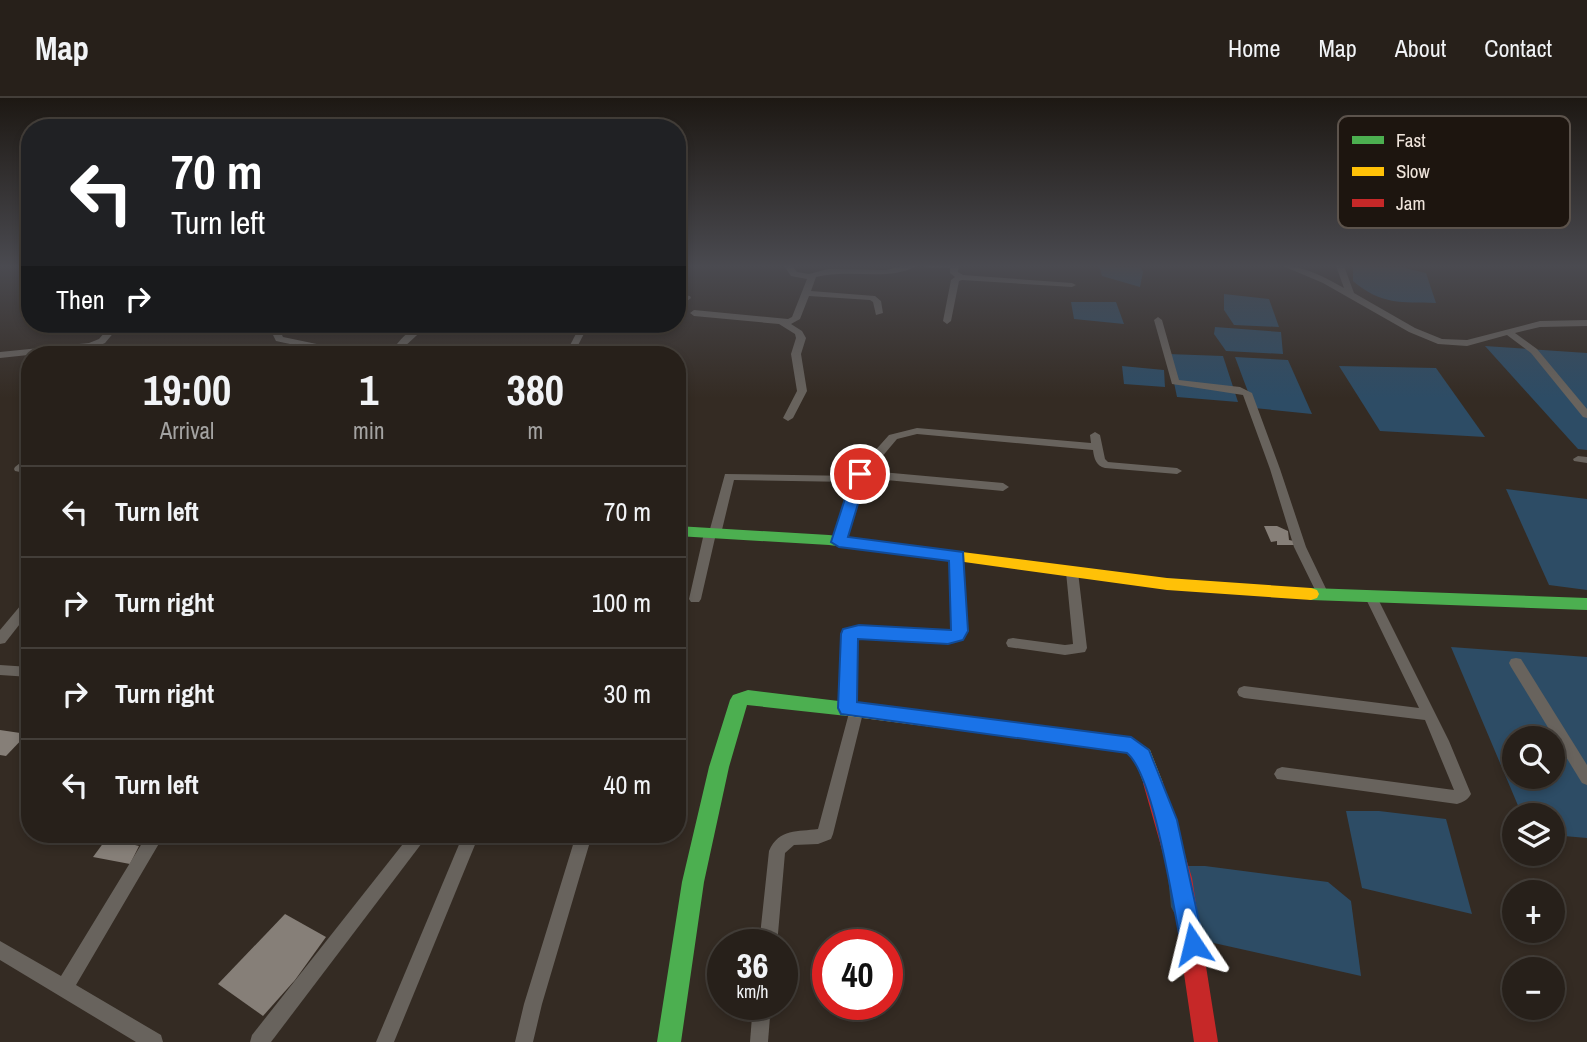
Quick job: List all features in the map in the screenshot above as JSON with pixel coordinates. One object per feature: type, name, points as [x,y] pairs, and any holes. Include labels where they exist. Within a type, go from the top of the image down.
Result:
[{"type":"street","points":[[694,313],[782,322],[796,318],[799,310]]},
{"type":"street","points":[[947,321],[949,310]]},
{"type":"street","points":[[1379,310],[1412,330],[1441,342],[1467,343],[1540,324],[1587,323]]},
{"type":"street","points":[[1158,320],[1175,382],[1247,393],[1300,547],[1323,595]]},
{"type":"street","points":[[782,322],[799,333],[801,338],[796,354],[802,391],[788,418]]},
{"type":"street","points":[[90,346],[102,341],[109,333]]},
{"type":"street","points":[[278,333],[277,335],[283,341],[310,346]]},
{"type":"street","points":[[400,346],[414,333]]},
{"type":"street","points":[[1509,333],[1534,351],[1587,415]]},
{"type":"street","points":[[0,355],[21,353]]},
{"type":"street","points":[[839,542],[858,477],[893,437],[917,431],[1096,441],[1100,460],[1105,465],[1177,471]]},
{"type":"street","points":[[695,599],[729,476],[858,477],[1003,488]]},
{"type":"street","points":[[686,532],[839,542],[1167,584],[1323,595],[1587,604]]},
{"type":"street","points":[[770,929],[777,851],[782,842],[791,836],[818,837],[825,834],[852,709],[849,634],[859,632],[957,636],[960,631],[957,556]]},
{"type":"street","points":[[1013,643],[1065,650],[1080,648],[1072,572]]},
{"type":"street","points":[[1282,774],[1457,797],[1463,794],[1429,715],[1371,597]]},
{"type":"street","points":[[0,639],[21,613]]},
{"type":"street","points":[[1516,663],[1587,778]]},
{"type":"street","points":[[0,670],[21,671]]},
{"type":"street","points":[[1244,692],[1429,715]]},
{"type":"street","points":[[669,1042],[693,882],[719,767],[739,700],[748,697],[1117,744],[1136,749],[1143,756],[1167,820],[1176,856],[1193,944],[1206,1042]]},
{"type":"street","points":[[64,988],[151,843]]},
{"type":"street","points":[[259,1042],[414,843]]},
{"type":"street","points":[[385,1042],[468,843]]},
{"type":"street","points":[[524,1042],[536,992],[582,843]]},
{"type":"street","points":[[0,950],[142,1039]]},
{"type":"street","points":[[759,1042],[761,1020]]},
{"type":"water","points":[[1072,310],[1119,310],[1124,324],[1074,319]]},
{"type":"water","points":[[1224,310],[1273,310],[1279,327],[1234,325]]},
{"type":"water","points":[[1215,327],[1281,332],[1283,354],[1226,351],[1214,334]]},
{"type":"water","points":[[1485,346],[1587,353],[1587,450],[1578,449]]},
{"type":"water","points":[[1168,354],[1223,356],[1238,402],[1177,397]]},
{"type":"water","points":[[1235,357],[1288,360],[1312,414],[1254,408]]},
{"type":"water","points":[[1122,366],[1164,370],[1165,387],[1124,384]]},
{"type":"water","points":[[1339,366],[1436,368],[1485,437],[1380,431]]},
{"type":"water","points":[[1506,489],[1587,499],[1587,590],[1549,585]]},
{"type":"water","points":[[1451,647],[1587,657],[1587,838],[1565,836],[1565,803],[1517,803],[1511,789],[1565,789],[1565,726],[1502,726],[1502,768]]},
{"type":"water","points":[[1346,811],[1379,811],[1446,819],[1472,914],[1362,888]]},
{"type":"water","points":[[1167,866],[1205,866],[1328,882],[1351,901],[1361,976],[1187,937],[1171,907]]},
{"type":"building","points":[[1264,526],[1277,526],[1288,531],[1289,540],[1294,541],[1295,545],[1277,545],[1277,541],[1271,542]]},
{"type":"building","points":[[0,730],[21,733],[21,740],[6,756],[0,755]]},
{"type":"building","points":[[103,843],[139,846],[130,864],[93,857]]},
{"type":"building","points":[[285,914],[326,937],[295,980],[263,1016],[218,984]]},
{"type":"traffic: fast","points":[[686,532],[829,540],[962,557]]},
{"type":"traffic: fast","points":[[1311,594],[1587,604]]},
{"type":"traffic: fast","points":[[669,1042],[693,882],[719,767],[739,700],[748,697],[847,709]]},
{"type":"traffic: slow","points":[[962,557],[1167,584],[1311,594]]},
{"type":"traffic: slow","points":[[847,709],[1131,745],[1143,756],[1153,783]]},
{"type":"traffic: jam","points":[[1153,783],[1181,878],[1206,1042]]},
{"type":"route","points":[[860,474],[839,542],[957,556],[960,631],[957,636],[948,637],[859,632],[849,634],[847,708],[1131,746],[1136,749],[1143,756],[1167,820],[1193,944]]}]
